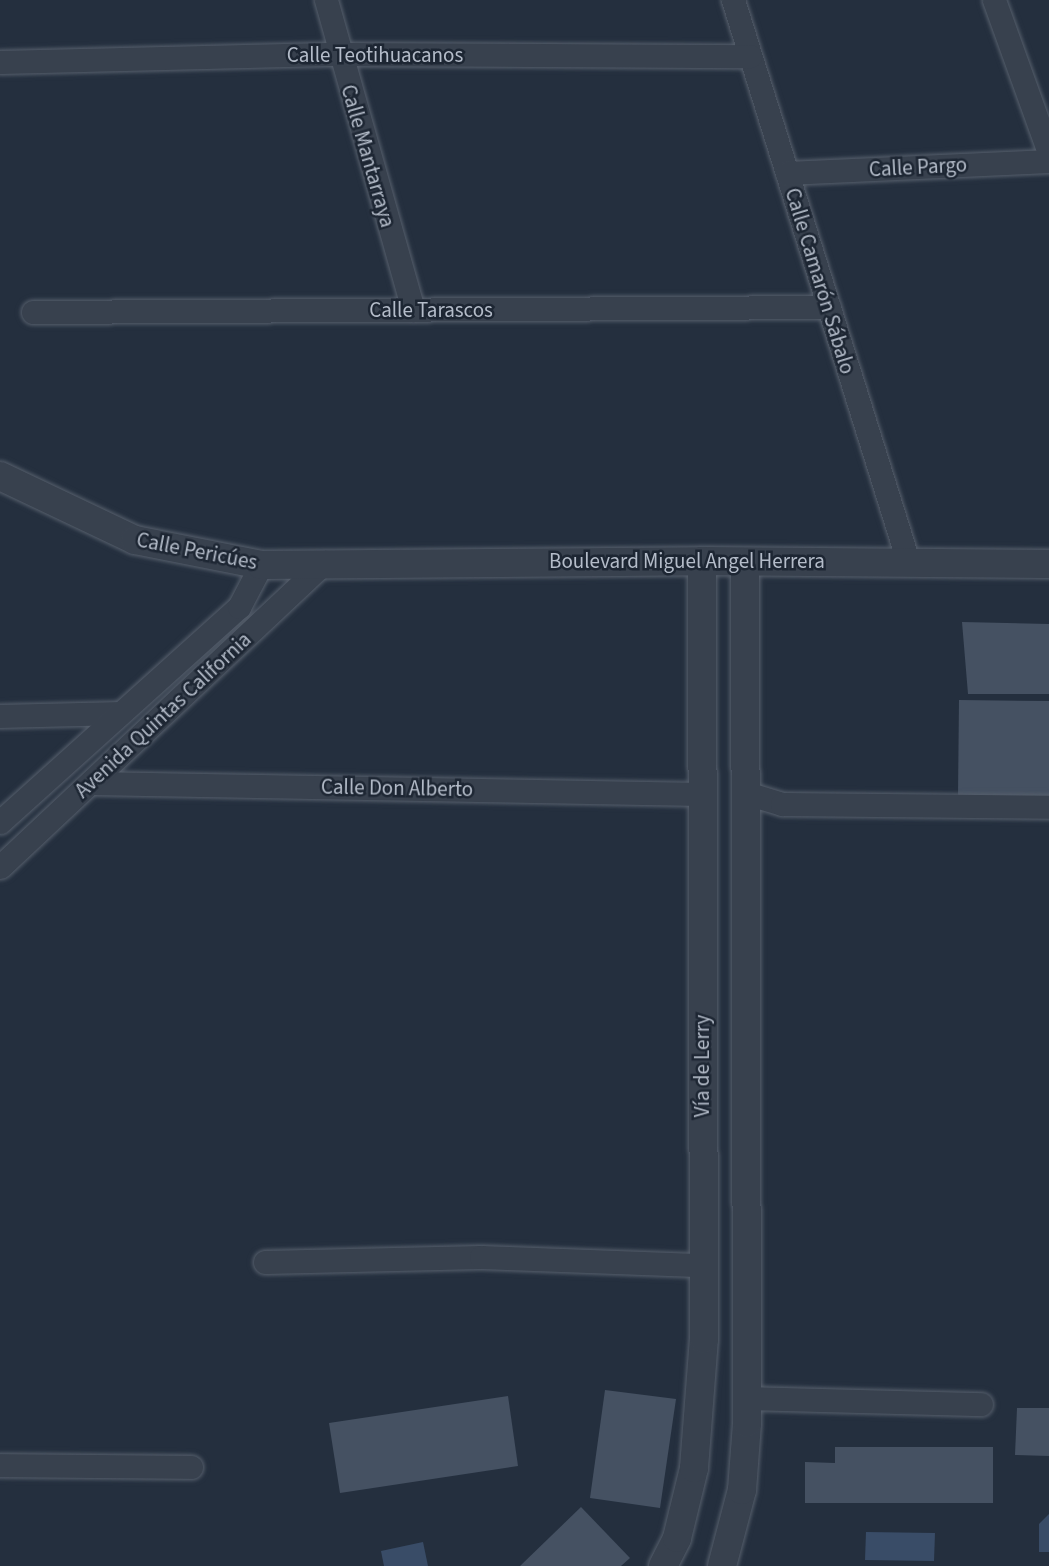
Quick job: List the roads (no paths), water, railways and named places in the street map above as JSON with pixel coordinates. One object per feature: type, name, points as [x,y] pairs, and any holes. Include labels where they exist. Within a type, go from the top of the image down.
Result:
[{"type":"street","name":"Calle Mantarraya","points":[[326,0],[338,54],[413,310]]},
{"type":"street","name":"Calle Camarón Sábalo","points":[[733,0],[908,561]]},
{"type":"street","points":[[994,0],[1049,153]]},
{"type":"street","name":"Calle Teotihuacanos","points":[[0,62],[338,54],[750,56]]},
{"type":"street","name":"Calle Pargo","points":[[787,173],[1049,161]]},
{"type":"street","name":"Calle Tarascos","points":[[33,312],[829,307]]},
{"type":"street","name":"Calle Pericúes","points":[[0,476],[135,540],[261,565],[325,562]]},
{"type":"street","name":"Vía de Lerry","points":[[663,1566],[677,1538],[694,1468],[704,1339],[702,561]]},
{"type":"street","name":"Boulevard Miguel Angel Herrera","points":[[325,562],[908,561],[1049,564]]},
{"type":"street","name":"Avenida Quintas California","points":[[0,867],[325,562]]},
{"type":"street","name":"Vía de Lerry","points":[[722,1566],[741,1490],[747,1398],[745,562]]},
{"type":"street","name":"Avenida Quintas California","points":[[0,822],[239,607],[261,565]]},
{"type":"street","points":[[0,716],[120,713]]},
{"type":"street","name":"Calle Don Alberto","points":[[91,783],[702,793]]},
{"type":"street","points":[[746,793],[782,804],[1049,807]]},
{"type":"street","points":[[265,1262],[481,1257],[703,1265]]},
{"type":"street","points":[[704,1339],[746,1340]]},
{"type":"street","points":[[747,1398],[981,1404]]},
{"type":"street","points":[[0,1465],[191,1467]]},
{"type":"water","points":[[1049,1514],[1049,1552],[1039,1552],[1039,1524]]},
{"type":"water","points":[[866,1532],[935,1533],[934,1561],[865,1560]]},
{"type":"water","points":[[423,1542],[428,1566],[384,1566],[381,1551]]}]
